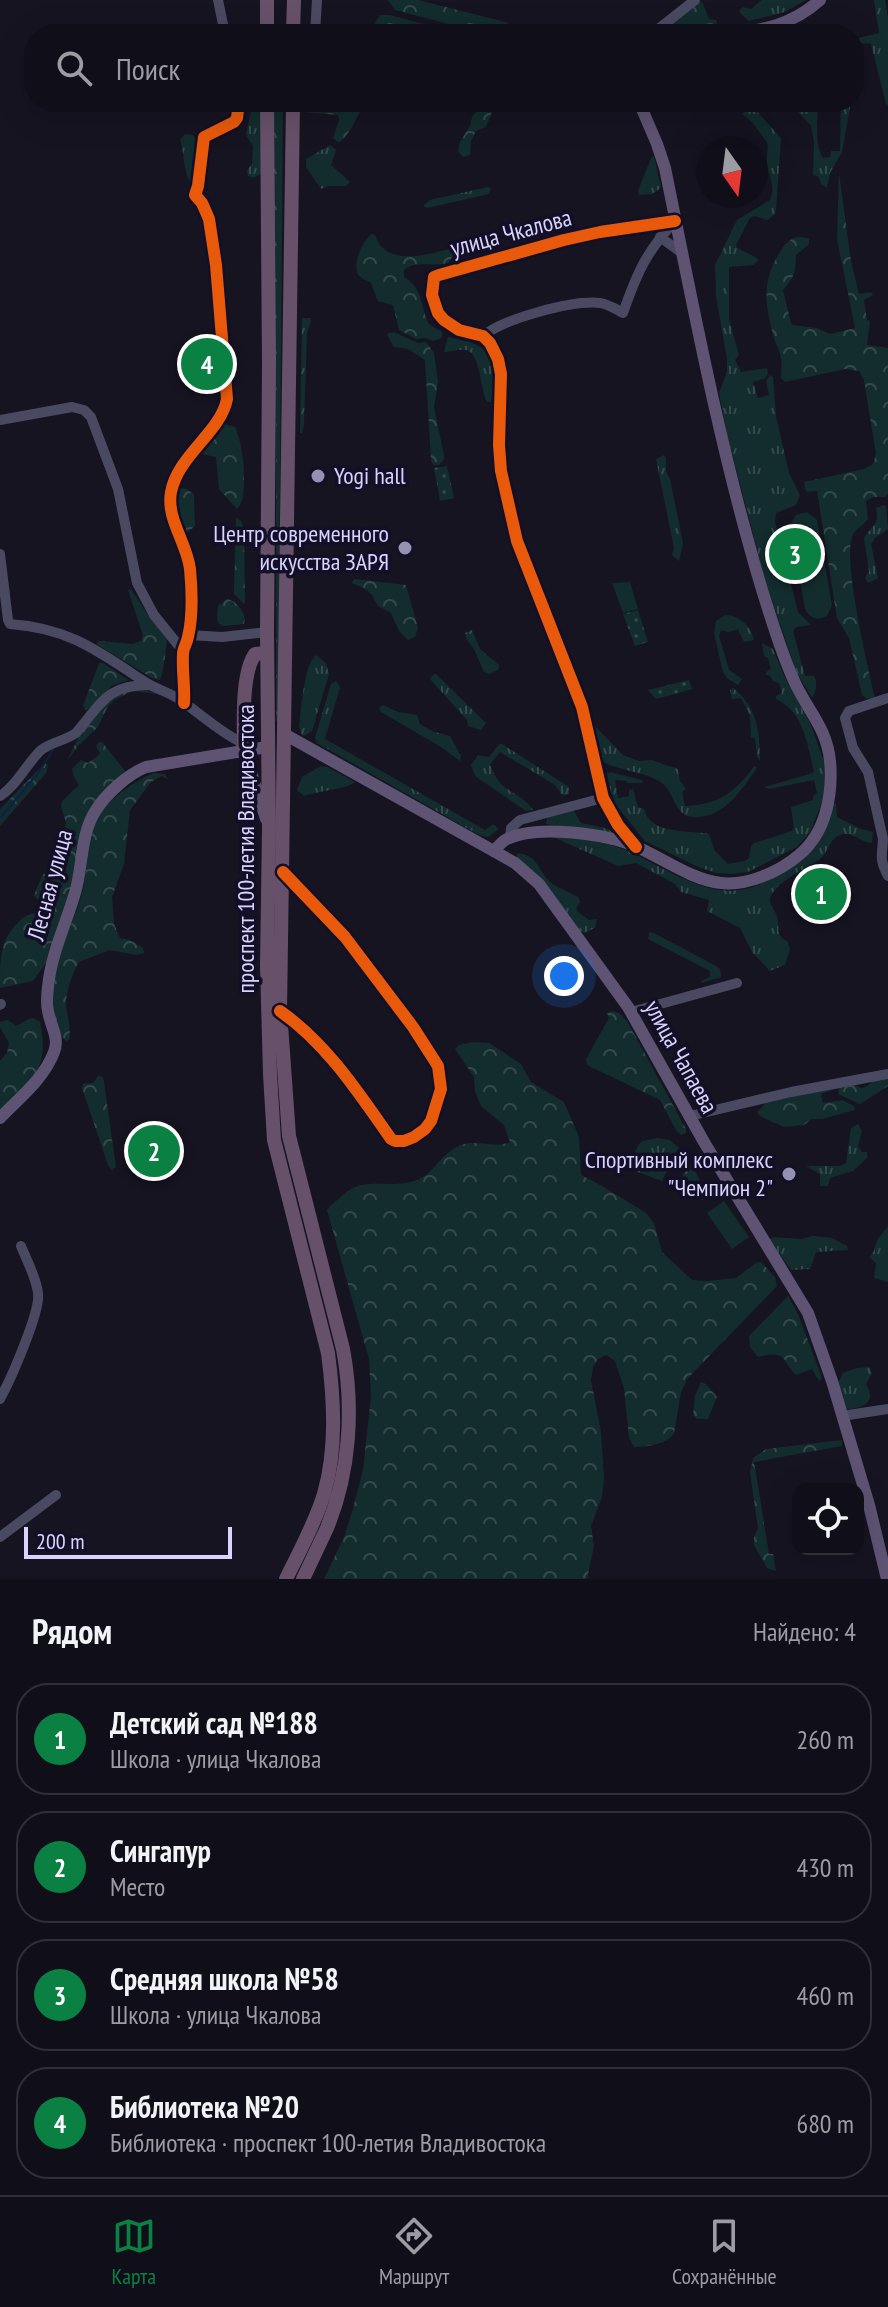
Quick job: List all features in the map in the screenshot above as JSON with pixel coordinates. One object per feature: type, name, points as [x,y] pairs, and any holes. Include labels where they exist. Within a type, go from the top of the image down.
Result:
[{"type":"highway","points":[[267,0],[267,24]]},
{"type":"highway","points":[[293,24],[294,0]]},
{"type":"highway","name":"проспект 100-летия Владивостока","points":[[267,112],[267,965],[270,1074],[274,1140],[328,1353],[332,1382],[332,1450],[324,1494],[286,1579]]},
{"type":"highway","name":"проспект 100-летия Владивостока","points":[[293,112],[280,1011],[289,1136],[348,1378],[348,1450],[327,1527],[303,1579]]},
{"type":"highway","points":[[244,750],[245,699],[250,661],[255,654],[267,653]]},
{"type":"main road","points":[[781,24],[796,19],[820,0]]},
{"type":"main road","points":[[494,851],[510,837],[544,832],[597,836],[636,847],[719,883],[748,882],[790,862],[803,852],[821,825],[830,796],[830,763],[823,730],[798,689],[785,660],[749,542],[710,385],[659,148],[643,112]]},
{"type":"main road","name":"улица Чапаева","points":[[286,735],[515,863],[539,884],[631,1012],[808,1313],[869,1505],[887,1579]]},
{"type":"main road","name":"Лесная улица","points":[[0,1118],[40,1078],[55,1052],[57,1044],[47,1010],[48,984],[52,960],[75,893],[89,824],[95,811],[136,771],[267,747]]},
{"type":"main road","points":[[244,750],[269,829]]},
{"type":"street","points":[[218,0],[223,24]]},
{"type":"street","points":[[316,24],[317,0]]},
{"type":"street","points":[[662,24],[681,5],[695,0]]},
{"type":"street","points":[[184,703],[183,651],[189,635],[189,565],[172,513],[170,496],[189,456],[220,418],[227,399],[211,233],[207,212],[195,195],[203,140],[207,134],[234,122],[238,112]]},
{"type":"street","points":[[636,847],[618,825],[603,798],[582,707],[521,555],[501,471],[500,367],[495,352],[483,336],[509,321],[565,307],[603,303],[623,313],[643,263],[675,221]]},
{"type":"street","name":"улица Чкалова","points":[[483,336],[459,330],[444,320],[433,300],[431,286],[434,277],[551,243],[675,221]]},
{"type":"street","points":[[660,237],[682,253]]},
{"type":"street","points":[[0,420],[72,407],[84,410],[91,417],[118,489],[137,583],[154,615],[183,651]]},
{"type":"street","points":[[0,554],[8,620],[12,624],[24,624],[90,645],[149,685],[184,703],[239,741],[244,750]]},
{"type":"street","points":[[189,635],[222,637],[267,632]]},
{"type":"street","points":[[0,796],[46,746],[76,733],[111,692],[132,685],[149,685]]},
{"type":"street","points":[[888,698],[849,711],[845,718],[853,748],[868,772],[883,839],[882,864],[888,876]]},
{"type":"street","points":[[510,837],[511,828],[520,820],[603,798]]},
{"type":"street","points":[[280,1011],[311,1035],[332,1058],[391,1139],[404,1141],[425,1129],[431,1121],[441,1089],[438,1066],[413,1027],[345,937],[283,872]]},
{"type":"street","points":[[631,1012],[737,983]]},
{"type":"street","points":[[690,1116],[791,1092],[888,1074]]},
{"type":"street","points":[[0,1399],[39,1300],[21,1246]]},
{"type":"street","points":[[842,1416],[888,1409]]},
{"type":"street","points":[[0,1537],[56,1495]]},
{"type":"green space","points":[[388,0],[418,0],[509,24],[449,24],[395,10]]},
{"type":"green space","points":[[762,0],[806,0],[785,12],[749,21],[739,12],[742,7],[751,9]]},
{"type":"green space","points":[[874,0],[885,0],[888,18],[888,105],[871,44],[864,44],[864,37],[879,33]]},
{"type":"green space","points":[[700,1],[709,19],[716,20],[717,24],[671,24]]},
{"type":"green space","points":[[380,15],[390,15],[423,24],[375,24]]},
{"type":"green space","points":[[251,112],[260,112],[261,174],[253,178],[248,176],[247,170],[252,164],[253,146],[246,135]]},
{"type":"green space","points":[[272,112],[283,112],[278,721]]},
{"type":"green space","points":[[303,112],[360,112],[339,143],[333,138],[338,115]]},
{"type":"green space","points":[[476,112],[492,112],[486,127],[476,131],[471,141],[470,155],[463,157],[458,151],[460,142]]},
{"type":"green space","points":[[744,112],[757,112],[781,138],[776,210],[767,220],[754,216],[750,218],[736,245],[758,261],[753,265],[729,267],[729,319],[739,355],[735,360],[741,372],[767,368],[768,374],[764,379],[753,382],[758,398],[769,395],[766,381],[770,375],[773,377],[776,416],[789,473],[800,495],[796,505],[776,513],[775,522],[798,612],[811,625],[796,627],[793,631],[805,676],[814,676],[815,679],[812,698],[797,673],[765,580],[719,393],[727,372],[727,359],[716,296],[715,265],[737,220],[757,208],[768,208],[772,191],[768,136],[762,136],[742,114]]},
{"type":"green space","points":[[798,112],[818,112],[820,152],[823,158],[830,157],[831,151],[840,151],[841,112],[849,112],[842,152],[830,173],[827,188],[821,184],[819,177],[813,175],[811,126]]},
{"type":"green space","points":[[185,134],[193,135],[198,144],[194,155],[197,166],[193,186],[187,176],[180,140]]},
{"type":"green space","points":[[330,145],[336,150],[331,165],[350,182],[346,186],[321,189],[306,167],[306,159]]},
{"type":"green space","points":[[654,156],[661,188],[652,194],[639,195],[638,191]]},
{"type":"green space","points":[[839,173],[851,261],[859,294],[871,292],[873,295],[864,300],[867,320],[870,321],[867,345],[888,348],[888,494],[866,501],[868,519],[853,534],[850,550],[858,616],[875,698],[867,699],[862,695],[849,638],[837,618],[817,491],[806,492],[804,482],[864,469],[873,464],[876,454],[864,380],[859,371],[845,369],[785,382],[781,378],[781,357],[766,294],[770,272],[782,249],[797,237],[809,239],[809,244],[796,255],[794,274],[783,290],[791,323],[830,334],[855,328],[837,239]]},
{"type":"green space","points":[[488,187],[491,189],[489,194],[427,208],[423,206],[430,200]]},
{"type":"green space","points":[[372,234],[383,248],[395,255],[410,256],[493,239],[481,251],[453,256],[448,263],[414,265],[404,270],[404,277],[418,292],[429,324],[442,332],[442,338],[433,341],[416,339],[399,330],[393,305],[378,301],[371,283],[359,276],[356,266],[359,253]]},
{"type":"green space","points":[[302,318],[311,320],[307,333],[304,425],[300,433]]},
{"type":"green space","points":[[394,332],[418,343],[426,342],[434,353],[438,382],[434,407],[444,455],[439,465],[433,465],[431,460],[425,360],[408,349],[394,347],[387,335]]},
{"type":"green space","points":[[448,337],[473,343],[486,352],[493,373],[491,402],[487,402],[485,397],[473,355],[464,350],[444,352]]},
{"type":"green space","points":[[224,424],[235,427],[243,457],[243,494],[237,509],[219,489],[216,457],[202,454],[196,462],[193,459]]},
{"type":"green space","points":[[664,455],[683,543],[679,561],[672,555],[674,548],[656,459]]},
{"type":"green space","points":[[447,466],[454,498],[440,501],[434,468]]},
{"type":"green space","points":[[187,489],[194,495],[195,526],[188,532],[182,531],[177,521],[173,491]]},
{"type":"green space","points":[[884,505],[888,529],[871,544],[878,578],[868,583],[865,578],[869,572],[864,538],[876,522],[876,508]]},
{"type":"green space","points":[[807,512],[817,520],[832,605],[827,616],[820,618],[812,617],[805,609],[790,525],[796,515]]},
{"type":"green space","points":[[236,517],[244,529],[244,604],[234,594]]},
{"type":"green space","points":[[354,579],[406,585],[418,628],[415,637],[408,640],[399,631],[391,613],[378,606],[364,588],[352,583]]},
{"type":"green space","points":[[630,582],[638,609],[623,613],[612,583]]},
{"type":"green space","points":[[131,589],[167,639],[160,680],[96,644],[99,641],[132,644],[141,641],[143,635],[128,590]]},
{"type":"green space","points":[[227,599],[240,608],[244,624],[219,624],[218,606]]},
{"type":"green space","points":[[638,610],[648,642],[635,646],[623,614]]},
{"type":"green space","points":[[725,615],[744,622],[754,640],[744,642],[738,629],[729,632],[721,630],[719,636],[729,670],[742,679],[738,685],[723,672],[714,633],[716,621]]},
{"type":"green space","points":[[472,630],[480,649],[499,665],[499,669],[489,674],[484,672],[465,633]]},
{"type":"green space","points":[[762,643],[773,649],[811,725],[824,762],[824,795],[810,832],[797,847],[748,872],[716,873],[645,841],[616,805],[607,774],[610,772],[642,780],[643,783],[615,780],[618,798],[629,796],[629,790],[633,789],[638,807],[644,809],[654,823],[671,830],[709,834],[715,851],[728,864],[749,858],[754,843],[792,831],[791,807],[813,800],[817,793],[814,780],[769,789],[764,787],[814,771],[798,720],[776,699],[782,693],[779,683],[766,675],[771,669]]},
{"type":"green space","points":[[316,655],[326,663],[329,674],[312,731],[304,736],[299,726],[304,688],[308,668]]},
{"type":"green space","points":[[99,663],[128,680],[111,686],[86,711],[83,706]]},
{"type":"green space","points":[[434,674],[486,723],[481,730],[468,726],[467,720],[430,679]]},
{"type":"green space","points":[[689,680],[692,689],[656,699],[648,690]]},
{"type":"green space","points":[[336,681],[340,687],[325,739],[485,830],[493,824],[499,829],[488,837],[479,835],[317,743],[315,738],[331,684]]},
{"type":"green space","points":[[733,688],[747,703],[756,720],[760,761],[755,738],[751,737],[750,715],[741,698],[732,699],[730,690]]},
{"type":"green space","points":[[143,689],[158,694],[133,691],[114,700],[98,727],[67,761],[81,732],[116,693]]},
{"type":"green space","points":[[383,705],[398,712],[417,715],[420,724],[450,736],[461,756],[460,761],[381,712],[379,708]]},
{"type":"green space","points":[[595,726],[623,755],[678,769],[680,781],[686,789],[682,792],[685,806],[717,800],[733,790],[754,766],[757,768],[728,804],[709,815],[686,816],[659,781],[603,762]]},
{"type":"green space","points":[[99,742],[126,772],[99,799],[48,960],[33,981],[0,988],[1,957],[10,932],[24,917],[42,909],[34,895],[43,874],[51,873],[55,868],[52,847],[63,833],[66,823],[62,801],[79,785],[72,769],[81,760],[88,763],[100,754],[96,746]]},
{"type":"green space","points":[[499,744],[569,787],[569,794],[563,796],[555,785],[500,752],[490,764],[494,774],[504,787],[522,798],[533,810],[526,811],[475,776],[471,765],[478,755],[489,757]]},
{"type":"green space","points":[[45,763],[48,766],[46,773],[0,826],[0,809]]},
{"type":"green space","points":[[321,766],[355,782],[304,796],[297,790],[302,777]]},
{"type":"green space","points":[[154,773],[165,774],[168,779],[162,776],[151,782],[130,810],[124,864],[112,897],[114,924],[120,938],[143,948],[144,953],[136,955],[110,950],[79,962],[67,996],[70,1031],[69,1040],[66,1041],[56,1025],[52,988],[56,967],[83,890],[94,825],[101,811],[115,798]]},
{"type":"green space","points":[[834,803],[837,817],[873,832],[872,843],[848,834],[838,836],[822,857],[772,893],[770,901],[777,916],[779,934],[788,942],[790,949],[785,965],[770,971],[752,952],[740,928],[707,911],[709,900],[681,892],[675,884],[636,863],[618,866],[553,837],[612,845],[701,886],[735,891],[763,883],[810,853],[822,837]]},
{"type":"green space","points":[[574,811],[581,823],[613,833],[546,824],[547,818]]},
{"type":"green space","points":[[517,853],[533,859],[552,883],[578,897],[578,912],[589,920],[597,919],[595,928],[584,933],[579,930],[517,858]]},
{"type":"green space","points":[[652,932],[716,966],[720,969],[721,977],[701,983],[710,977],[710,971],[648,939]]},
{"type":"green space","points":[[613,1011],[627,1021],[686,1133],[681,1135],[676,1130],[660,1100],[587,1065],[586,1059],[609,1018],[607,1013]]},
{"type":"green space","points":[[33,1018],[40,1022],[43,1038],[40,1063],[30,1081],[0,1109],[0,1061],[7,1053],[9,1043],[0,1022],[8,1020],[16,1026]]},
{"type":"green space","points":[[473,1042],[489,1043],[521,1064],[531,1082],[564,1102],[579,1137],[581,1175],[646,1213],[654,1223],[662,1252],[692,1280],[736,1278],[761,1262],[775,1277],[777,1286],[687,1379],[681,1392],[674,1434],[661,1443],[634,1447],[629,1438],[624,1388],[615,1361],[606,1355],[598,1359],[591,1380],[601,1432],[604,1478],[602,1497],[591,1526],[594,1546],[587,1579],[324,1579],[344,1537],[363,1470],[371,1396],[369,1359],[327,1210],[355,1187],[417,1180],[461,1145],[510,1142],[504,1125],[481,1106],[474,1077],[455,1049]]},
{"type":"green space","points":[[98,1076],[103,1077],[104,1082],[116,1167],[112,1170],[82,1088],[83,1084],[93,1083]]},
{"type":"green space","points":[[888,1078],[888,1086],[860,1104],[838,1094],[839,1087],[853,1084],[863,1088],[875,1080]]},
{"type":"green space","points":[[835,1089],[821,1094],[823,1103],[842,1100],[854,1106],[855,1110],[812,1119],[804,1125],[784,1127],[757,1112],[767,1102]]},
{"type":"green space","points":[[858,1124],[862,1131],[858,1146],[862,1152],[867,1152],[867,1158],[853,1171],[830,1178],[828,1186],[820,1186],[820,1174],[806,1166],[839,1166],[846,1163],[851,1128]]},
{"type":"green space","points":[[658,1138],[670,1140],[679,1148],[662,1181],[627,1168],[639,1144]]},
{"type":"green space","points":[[689,1163],[699,1179],[702,1200],[677,1186]]},
{"type":"green space","points":[[724,1201],[749,1237],[732,1249],[707,1213]]},
{"type":"green space","points":[[888,1226],[888,1282],[874,1278],[876,1263],[869,1257]]},
{"type":"green space","points":[[813,1236],[832,1238],[847,1246],[848,1250],[816,1252],[810,1269],[791,1270],[769,1240],[773,1237],[802,1239]]},
{"type":"green space","points":[[788,1296],[821,1375],[819,1381],[812,1369],[796,1375],[779,1355],[758,1357],[750,1347],[749,1336]]},
{"type":"green space","points":[[870,1367],[872,1373],[866,1384],[869,1400],[859,1407],[847,1409],[838,1383],[843,1373]]},
{"type":"green space","points":[[701,1382],[717,1397],[708,1419],[697,1419],[693,1415],[695,1396]]},
{"type":"green space","points":[[842,1440],[842,1446],[754,1462],[769,1554],[773,1554],[776,1571],[767,1568],[754,1545],[758,1528],[750,1472],[753,1458],[766,1449]]},
{"type":"waterway","points":[[0,818],[39,772],[53,750]]},
{"type":"cycle path","points":[[184,703],[183,654],[192,603],[190,569],[171,512],[171,492],[182,466],[217,422],[227,399],[209,219],[195,195],[204,137],[234,122],[238,112]]},
{"type":"cycle path","points":[[636,847],[618,825],[603,798],[582,707],[517,541],[501,471],[501,374],[498,359],[483,336],[459,330],[444,320],[432,295],[434,277],[439,275],[564,240],[675,221]]},
{"type":"cycle path","points":[[280,1011],[327,1054],[391,1139],[404,1141],[425,1129],[431,1121],[441,1089],[438,1066],[413,1027],[345,937],[283,872]]},
{"type":"place","name":"Библиотека №20","points":[[207,364]]},
{"type":"place","name":"Yogi hall","points":[[318,476]]},
{"type":"place","name":"Центр современного искусства ЗАРЯ","points":[[405,548]]},
{"type":"place","name":"Средняя школа №58","points":[[795,554]]},
{"type":"place","name":"Детский сад №188","points":[[821,894]]},
{"type":"place","name":"Сингапур","points":[[154,1151]]},
{"type":"place","name":"Спортивный комплекс \"Чемпион 2\"","points":[[789,1174]]}]
